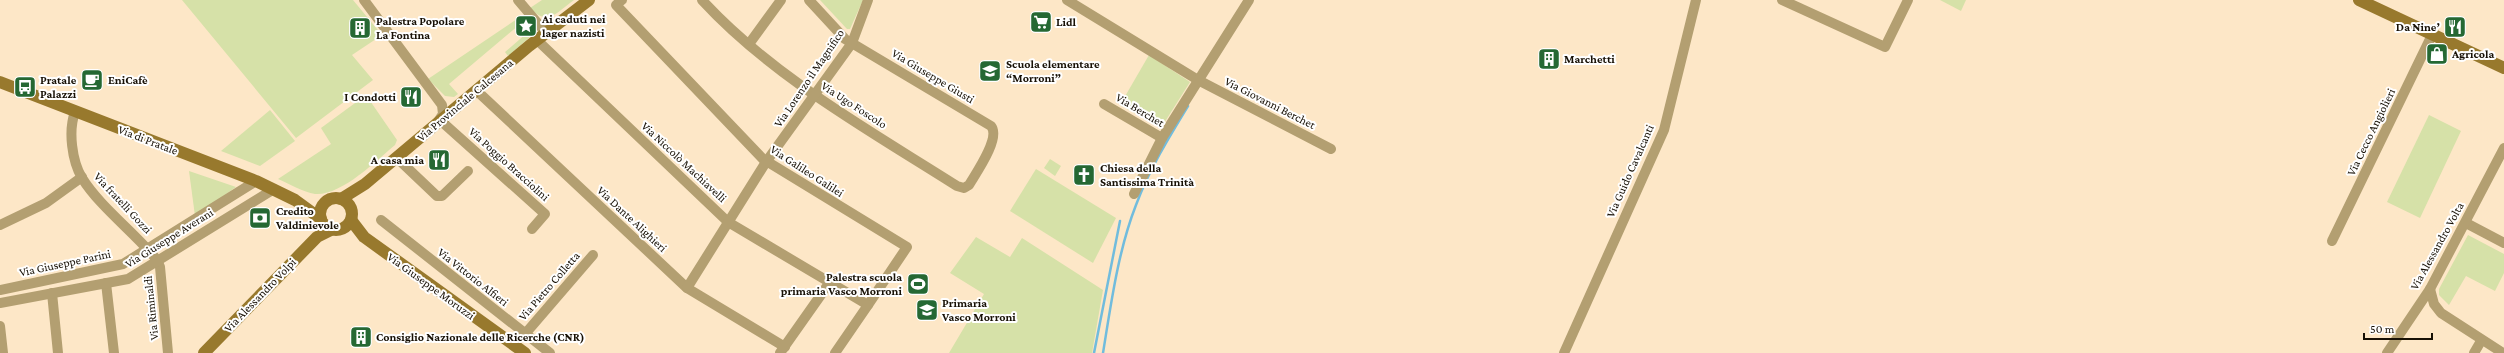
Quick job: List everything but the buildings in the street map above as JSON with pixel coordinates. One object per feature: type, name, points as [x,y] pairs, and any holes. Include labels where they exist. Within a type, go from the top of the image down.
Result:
[{"type":"main road","name":"Via Provinciale Calcesana","points":[[341,199],[365,184],[542,36],[589,0]]},
{"type":"main road","points":[[2359,0],[2504,68]]},
{"type":"main road","name":"Via di Pratale","points":[[0,82],[74,112],[256,181],[295,200],[322,220]]},
{"type":"main road","points":[[345,222],[365,184]]},
{"type":"main road","points":[[332,199],[341,199],[348,203],[345,222],[322,220],[321,212],[324,204],[332,199]]},
{"type":"main road","name":"Via di Pratale","points":[[295,200],[324,204]]},
{"type":"main road","name":"Via Alessandro Volpi","points":[[317,237],[322,220]]},
{"type":"main road","name":"Via Giuseppe Moruzzi","points":[[345,222],[499,336],[525,353]]},
{"type":"main road","name":"Via Alessandro Volpi","points":[[204,353],[317,237],[345,222]]},
{"type":"main road","name":"Via Giuseppe Moruzzi","points":[[499,336],[512,353]]},
{"type":"street","points":[[364,0],[442,105],[443,114],[438,124]]},
{"type":"street","name":"Via Niccolò Machiavelli","points":[[518,0],[542,36],[728,222],[830,282]]},
{"type":"street","name":"Via Galileo Galilei","points":[[622,0],[616,5],[766,162],[907,248],[868,305]]},
{"type":"street","name":"Via Ugo Foscolo","points":[[702,0],[719,19],[814,96],[957,186],[964,188]]},
{"type":"street","points":[[749,44],[781,0]]},
{"type":"street","name":"Via Giuseppe Giusti","points":[[809,0],[845,38],[852,43],[993,129],[994,141],[969,185],[964,188]]},
{"type":"street","name":"Via Lorenzo il Magnifico","points":[[686,288],[766,162],[852,43],[868,0]]},
{"type":"street","name":"Via Giovanni Berchet","points":[[1067,0],[1198,80],[1331,149]]},
{"type":"street","points":[[1134,194],[1162,138],[1249,0]]},
{"type":"street","name":"Via Guido Cavalcanti","points":[[1566,349],[1664,130],[1696,0]]},
{"type":"street","points":[[1782,0],[1885,47],[1908,0]]},
{"type":"street","name":"Via Cecco Angiolieri","points":[[2332,241],[2432,35]]},
{"type":"street","name":"Via Dante Alighieri","points":[[476,91],[686,288],[783,350]]},
{"type":"street","name":"Via Berchet","points":[[1104,104],[1162,138]]},
{"type":"street","name":"Via fratelli Gozzi","points":[[74,112],[72,122],[72,140],[82,177],[157,260]]},
{"type":"street","name":"Via Poggio Bracciolini","points":[[438,124],[545,214],[532,229]]},
{"type":"street","name":"Via Alessandro Volta","points":[[2387,353],[2430,289],[2504,150]]},
{"type":"street","points":[[397,158],[437,196],[442,196],[468,171]]},
{"type":"street","points":[[0,225],[46,203],[82,177]]},
{"type":"street","name":"Via Giuseppe Parini","points":[[0,290],[123,264],[256,181]]},
{"type":"street","name":"Via Giuseppe Averani","points":[[0,303],[128,279],[274,189]]},
{"type":"street","name":"Via Vittorio Alfieri","points":[[382,220],[550,353]]},
{"type":"street","points":[[2466,223],[2504,243]]},
{"type":"street","name":"Via Pietro Colletta","points":[[525,334],[593,255]]},
{"type":"street","name":"Via Riminaldi","points":[[157,260],[168,353]]},
{"type":"street","points":[[783,350],[830,282],[868,305],[835,353]]},
{"type":"street","points":[[106,283],[114,353]]},
{"type":"street","points":[[2430,289],[2434,304],[2441,313],[2481,341],[2503,353]]},
{"type":"street","points":[[52,293],[58,353]]},
{"type":"street","points":[[0,326],[3,353]]},
{"type":"street","points":[[2474,353],[2481,341]]},
{"type":"green space","points":[[182,0],[353,0],[382,35],[352,55],[373,80],[296,138]]},
{"type":"green space","points":[[542,0],[574,0],[557,13],[547,17],[536,14],[530,8]]},
{"type":"green space","points":[[820,0],[863,0],[850,29],[847,29]]},
{"type":"green space","points":[[1940,0],[1966,0],[1961,11]]},
{"type":"green space","points":[[523,15],[537,31],[508,56],[505,52],[527,33],[519,25],[449,84],[458,94],[454,97],[445,96],[428,79]]},
{"type":"green space","points":[[1149,55],[1190,82],[1161,128],[1120,105]]},
{"type":"green space","points":[[366,95],[397,140],[395,145],[347,184],[325,193],[310,193],[278,179],[331,144],[321,128]]},
{"type":"green space","points":[[270,110],[295,141],[260,166],[221,151]]},
{"type":"green space","points":[[2429,115],[2461,131],[2420,218],[2387,202]]},
{"type":"green space","points":[[1050,159],[1061,166],[1055,176],[1044,168]]},
{"type":"green space","points":[[1036,169],[1116,218],[1093,263],[1010,211]]},
{"type":"green space","points":[[189,171],[236,187],[195,216]]},
{"type":"green space","points":[[2468,235],[2504,254],[2504,273],[2495,291],[2466,276],[2449,305],[2439,295],[2439,289]]},
{"type":"green space","points":[[976,237],[1010,257],[1022,238],[1103,290],[1092,353],[949,353],[984,294],[950,273]]},
{"type":"waterway","points":[[1103,353],[1116,278],[1124,241],[1130,223],[1141,192],[1153,166],[1188,106]]},
{"type":"waterway","points":[[1094,353],[1120,221]]},
{"type":"place","name":"Lidl","points":[[1041,22]]},
{"type":"place","name":"Ai caduti nei lager nazisti","points":[[526,26]]},
{"type":"place","name":"Da Nine’","points":[[2455,27]]},
{"type":"place","name":"Palestra Popolare La Fontina","points":[[360,28]]},
{"type":"place","name":"Agricola","points":[[2437,54]]},
{"type":"place","name":"Marchetti","points":[[1549,59]]},
{"type":"place","name":"Scuola elementare “Morroni”","points":[[990,71]]},
{"type":"place","name":"EniCafè","points":[[92,80]]},
{"type":"place","name":"Pratale Palazzi","points":[[25,87]]},
{"type":"place","name":"I Condotti","points":[[411,97]]},
{"type":"place","name":"A casa mia","points":[[439,160]]},
{"type":"place","name":"Chiesa della Santissima Trinità","points":[[1084,175]]},
{"type":"place","name":"Credito Valdinievole","points":[[260,218]]},
{"type":"place","name":"Palestra scuola primaria Vasco Morroni","points":[[918,284]]},
{"type":"place","name":"Primaria Vasco Morroni","points":[[927,310]]},
{"type":"place","name":"Consiglio Nazionale delle Ricerche (CNR)","points":[[361,337]]}]
